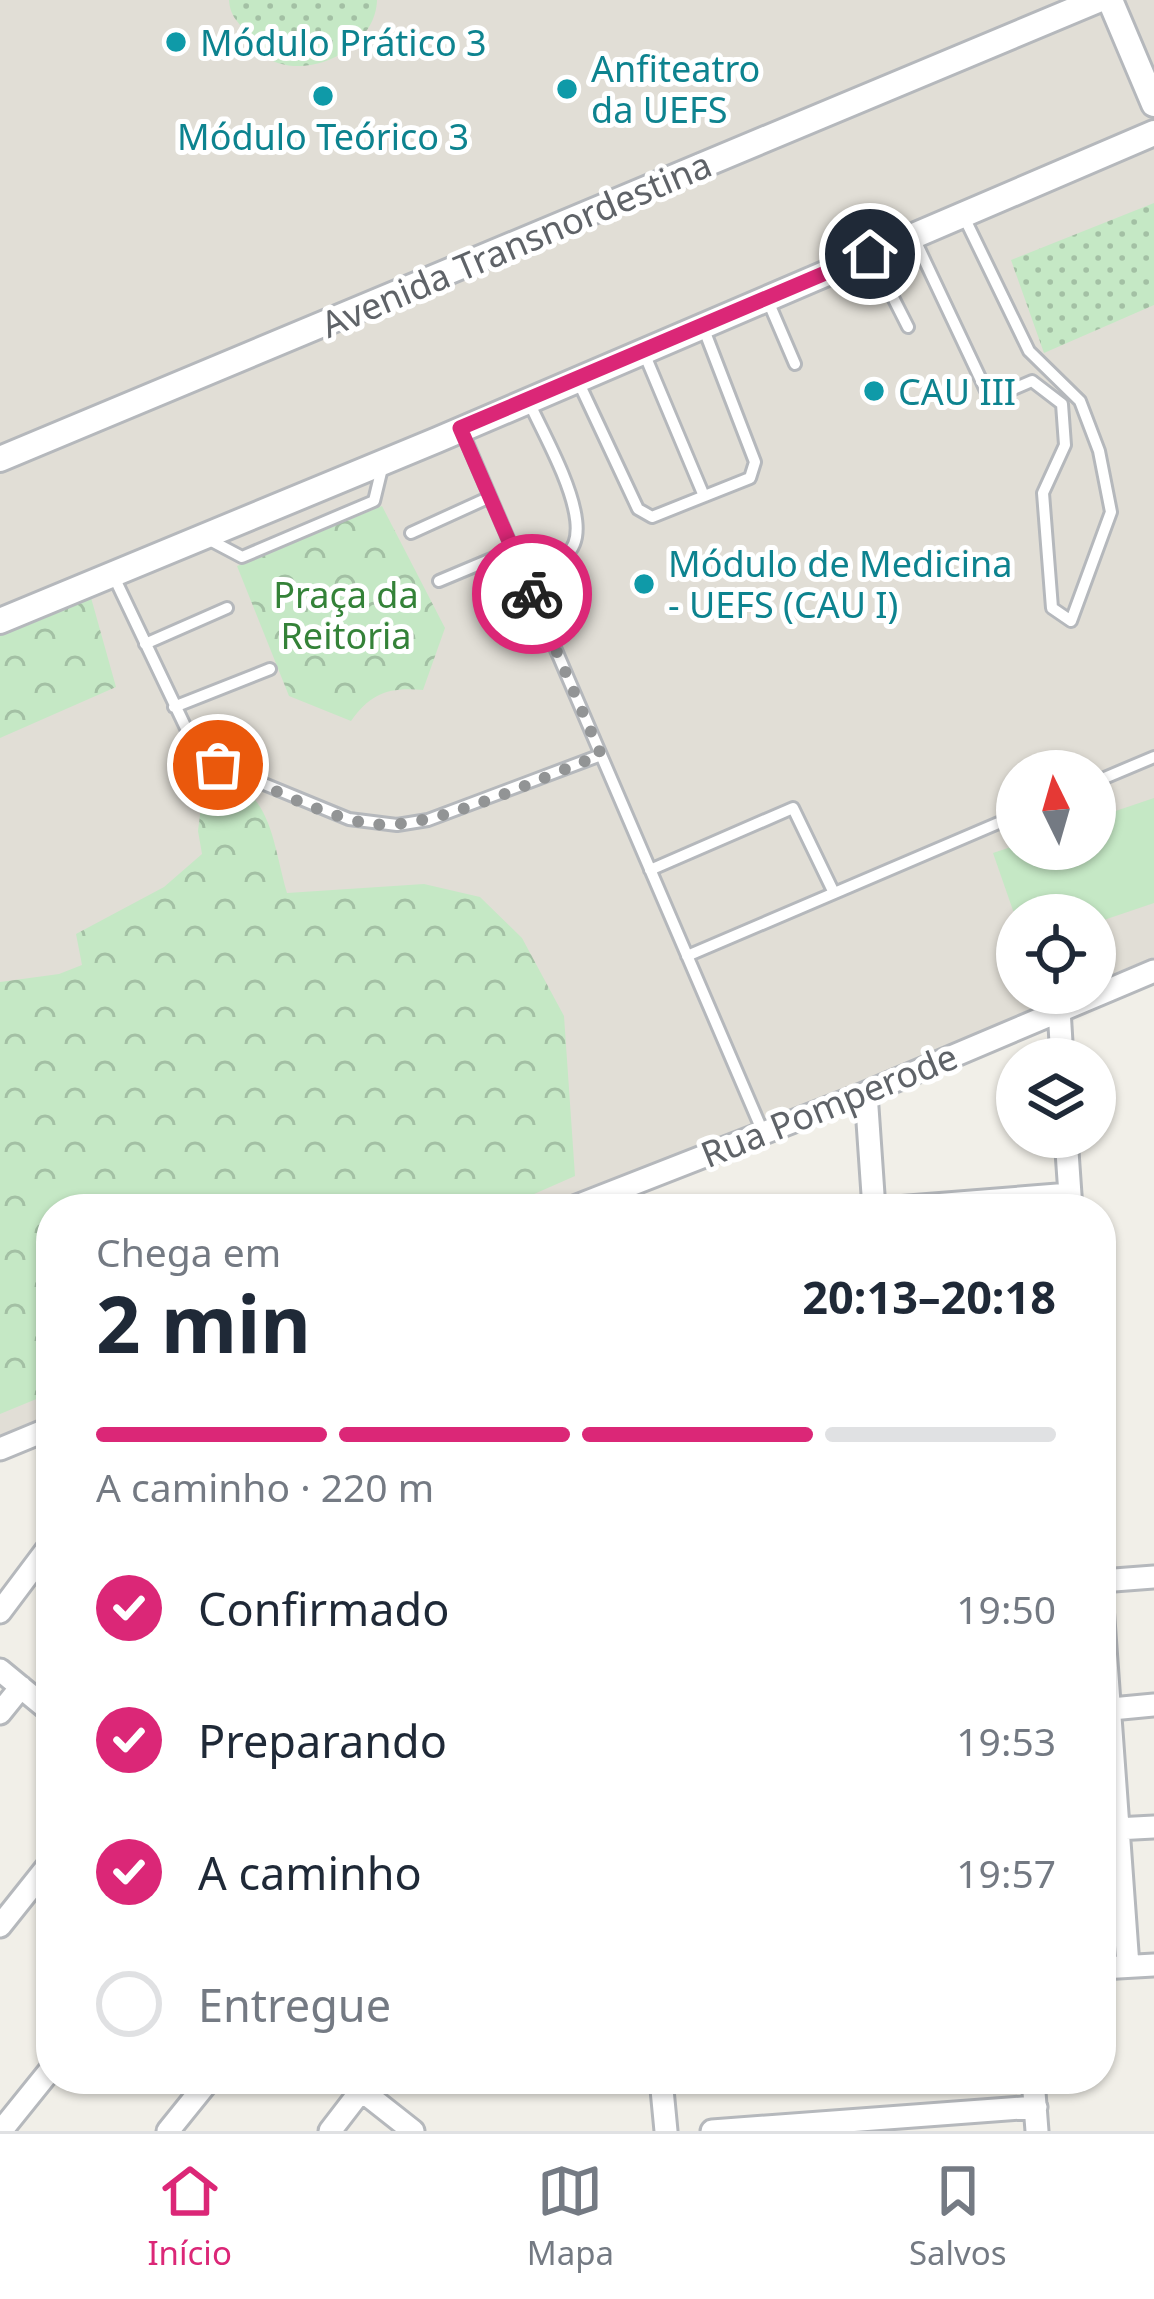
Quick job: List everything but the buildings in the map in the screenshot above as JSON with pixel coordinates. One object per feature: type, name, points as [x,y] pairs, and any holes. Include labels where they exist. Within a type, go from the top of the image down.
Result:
[{"type":"street","name":"Avenida Transnordestina","points":[[0,459],[1060,8],[1098,1]]},
{"type":"street","points":[[1098,1],[1154,104]]},
{"type":"street","points":[[2,615],[383,462],[1154,133]]},
{"type":"street","name":"Rua Pomperode","points":[[1116,987],[1154,971]]},
{"type":"street","name":"Rua Pomperode","points":[[605,1194],[761,1128],[866,1093],[1050,1014]]},
{"type":"street","points":[[866,1093],[877,1194]]},
{"type":"street","points":[[1067,1158],[1070,1194]]},
{"type":"street","points":[[0,1449],[36,1434]]},
{"type":"street","points":[[0,1612],[36,1564]]},
{"type":"street","points":[[1116,1581],[1154,1577]]},
{"type":"street","points":[[0,1670],[36,1700]]},
{"type":"street","points":[[0,1713],[21,1687]]},
{"type":"street","points":[[1116,1709],[1154,1706]]},
{"type":"street","points":[[1128,1966],[1116,1829],[1154,1827]]},
{"type":"street","points":[[0,1926],[36,1881]]},
{"type":"street","points":[[1116,1967],[1154,1967]]},
{"type":"street","points":[[1,2131],[36,2088]]},
{"type":"street","points":[[169,2131],[198,2094]]},
{"type":"street","points":[[330,2131],[359,2094]]},
{"type":"street","points":[[375,2094],[413,2131]]},
{"type":"street","points":[[662,2094],[666,2131]]},
{"type":"street","points":[[1035,2094],[1037,2131]]},
{"type":"street","points":[[712,2131],[1036,2108]]},
{"type":"lane","points":[[913,235],[990,399],[1032,381],[1062,404],[1065,445],[1042,493],[1052,608],[1071,621],[1111,512],[1100,451],[1081,401],[1029,351],[962,214]]},
{"type":"lane","points":[[870,254],[908,327]]},
{"type":"lane","points":[[767,298],[795,364]]},
{"type":"lane","points":[[577,378],[638,509],[652,517],[750,478],[756,470],[702,325]]},
{"type":"lane","points":[[642,350],[704,496]]},
{"type":"lane","points":[[439,581],[515,555],[544,565],[575,544],[580,523],[575,502],[527,399]]},
{"type":"lane","points":[[460,428],[761,1128]]},
{"type":"lane","points":[[411,533],[490,497]]},
{"type":"lane","points":[[113,574],[195,747],[218,765],[349,819],[397,825],[428,820],[601,755]]},
{"type":"lane","points":[[145,644],[227,608]]},
{"type":"lane","points":[[174,707],[270,669]]},
{"type":"lane","points":[[1116,773],[1154,757]]},
{"type":"lane","points":[[650,870],[793,808],[834,892]]},
{"type":"lane","points":[[687,956],[996,824]]},
{"type":"shaded area","points":[[0,0],[1154,0],[1154,957],[1116,972],[1116,894],[996,894],[996,1014],[1020,1014],[592,1194],[36,1194],[36,1421],[0,1435]]},
{"type":"green space","points":[[229,0],[377,0],[373,18],[351,47],[334,58],[297,66],[263,55],[234,17]]},
{"type":"green space","points":[[1154,203],[1154,305],[1044,353],[1011,260]]},
{"type":"green space","name":"Praça da Reitoria","points":[[382,506],[445,628],[423,690],[382,694],[351,721],[289,696],[237,566]]},
{"type":"green space","points":[[90,594],[116,687],[0,738],[0,623]]},
{"type":"green space","points":[[206,767],[228,777],[257,802],[272,833],[287,893],[424,884],[480,897],[522,938],[564,1016],[575,1176],[534,1194],[36,1194],[36,1399],[0,1414],[0,982],[59,974],[82,965],[76,934],[164,887],[202,854],[198,831]]},
{"type":"green space","points":[[1154,798],[1154,903],[1116,916],[1116,894],[1007,894],[999,870],[1116,870],[1116,811]]},
{"type":"way so far","points":[[218,765],[349,819],[397,825],[428,820],[601,755],[532,594]]},
{"type":"place","name":"Módulo Prático 3","points":[[176,42]]},
{"type":"place","name":"Anfiteatro da UEFS","points":[[567,89]]},
{"type":"place","name":"Módulo Teórico 3","points":[[323,96]]},
{"type":"place","name":"CAU III","points":[[874,391]]},
{"type":"place","name":"Módulo de Medicina - UEFS (CAU I)","points":[[644,584]]},
{"type":"route","points":[[532,594],[460,428],[870,254]]}]
